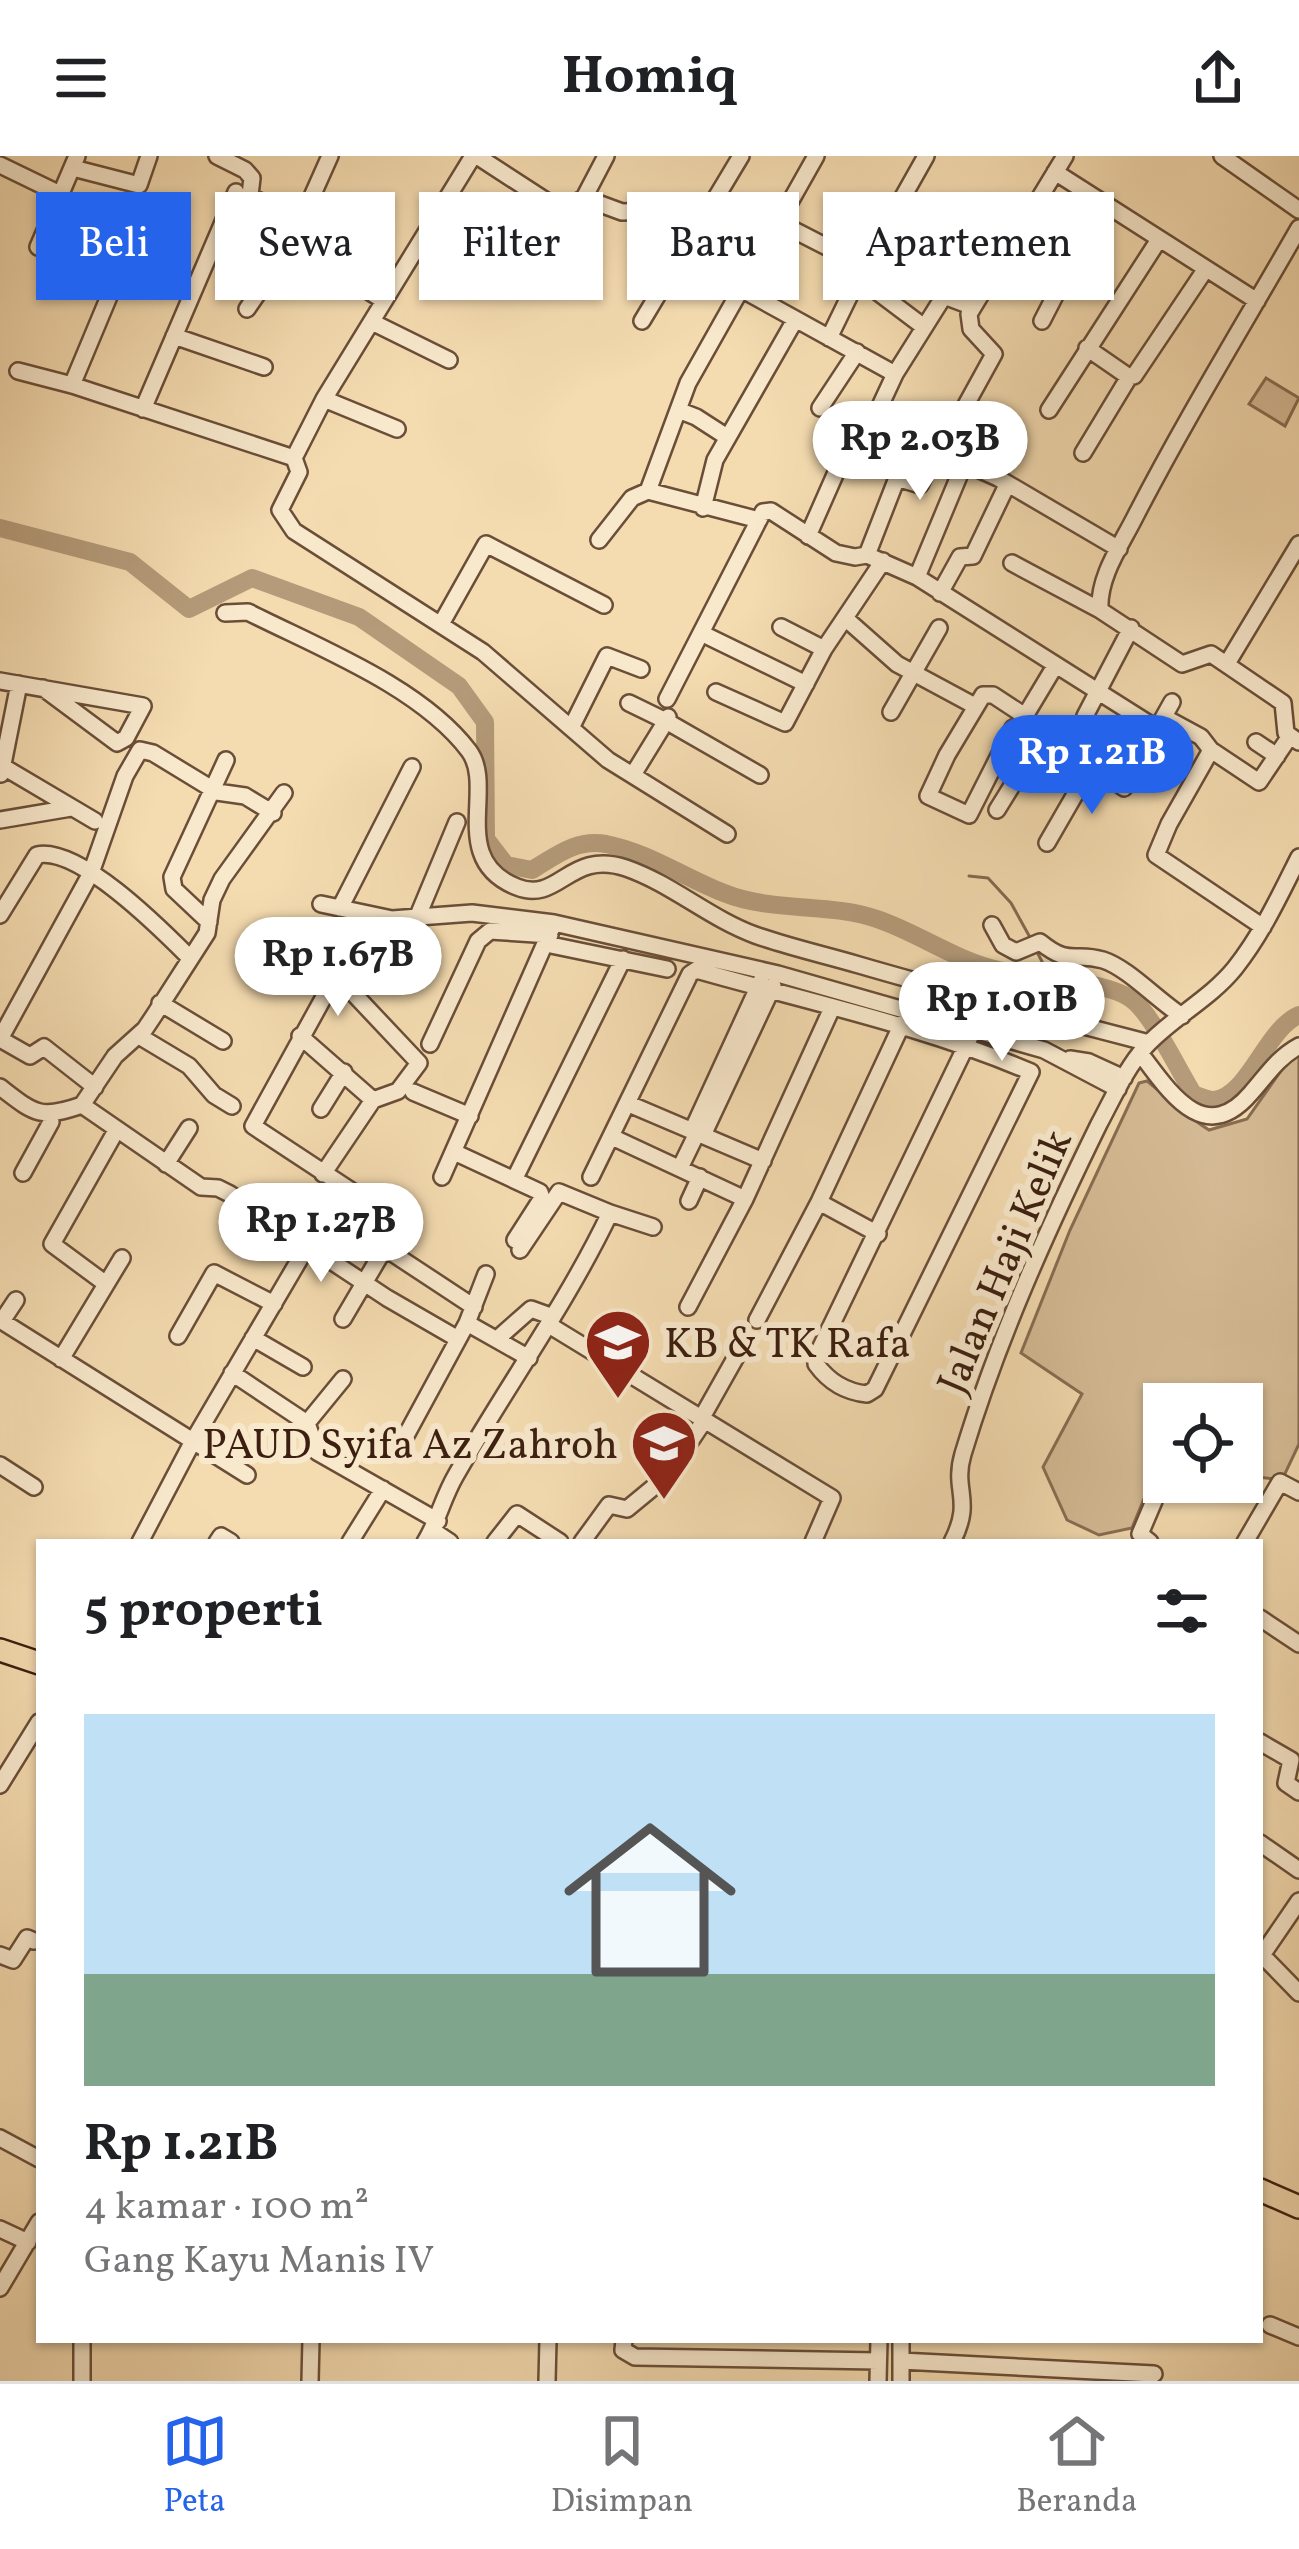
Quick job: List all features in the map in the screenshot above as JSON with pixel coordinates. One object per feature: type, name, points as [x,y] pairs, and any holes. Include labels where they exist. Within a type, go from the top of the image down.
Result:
[{"type":"main road","points":[[0,1650],[36,1662]]},
{"type":"main road","points":[[1263,2191],[1299,2207]]},
{"type":"street","points":[[63,192],[75,162],[139,185],[149,156]]},
{"type":"street","points":[[217,156],[248,163]]},
{"type":"street","points":[[314,192],[330,156]]},
{"type":"street","points":[[587,192],[606,156]]},
{"type":"street","points":[[720,192],[741,156]]},
{"type":"street","points":[[797,192],[816,156]]},
{"type":"street","points":[[906,192],[926,156]]},
{"type":"street","points":[[1042,192],[1065,156]]},
{"type":"street","points":[[1222,156],[1299,210]]},
{"type":"street","points":[[529,192],[468,158],[324,399],[280,506],[284,520],[349,569],[483,652],[608,760],[728,834]]},
{"type":"street","points":[[0,165],[56,192]]},
{"type":"street","points":[[1054,172],[1085,192]]},
{"type":"street","points":[[143,409],[236,191]]},
{"type":"street","points":[[1114,210],[1257,301]]},
{"type":"street","points":[[1100,610],[1101,590],[1169,451],[1299,228]]},
{"type":"street","points":[[1049,410],[1158,241]]},
{"type":"street","points":[[1087,348],[1134,376],[1205,270]]},
{"type":"street","points":[[973,307],[944,295],[895,374],[875,422],[1007,484],[1119,549]]},
{"type":"street","points":[[72,385],[108,300]]},
{"type":"street","points":[[247,309],[253,300]]},
{"type":"street","points":[[643,321],[656,300]]},
{"type":"street","points":[[648,491],[696,368],[735,300]]},
{"type":"street","points":[[760,300],[895,374]]},
{"type":"street","points":[[829,338],[847,300]]},
{"type":"street","points":[[893,300],[924,327]]},
{"type":"street","points":[[716,692],[784,723],[875,558],[897,478],[920,485],[994,354],[970,327],[977,300]]},
{"type":"street","points":[[1042,321],[1053,300]]},
{"type":"street","points":[[703,508],[715,460],[795,320]]},
{"type":"street","points":[[372,322],[449,360]]},
{"type":"street","points":[[174,336],[264,367]]},
{"type":"street","points":[[820,408],[857,352]]},
{"type":"street","points":[[18,371],[72,385],[297,464]]},
{"type":"street","points":[[1083,452],[1129,376]]},
{"type":"street","points":[[324,399],[397,430]]},
{"type":"street","points":[[678,410],[727,437]]},
{"type":"street","points":[[808,536],[844,452]]},
{"type":"street","points":[[917,577],[964,464]]},
{"type":"street","points":[[940,592],[960,557],[974,556],[1007,484]]},
{"type":"street","points":[[599,540],[632,498],[648,491],[759,520]]},
{"type":"street","points":[[634,773],[763,512],[771,511],[836,553],[875,558],[917,577],[1099,693],[1165,716],[1202,737],[1211,750],[1257,782],[1295,739],[1283,723],[1283,703],[1228,662],[1211,654],[1182,664],[1132,628],[1012,563]]},
{"type":"street","points":[[441,624],[486,544],[604,605]]},
{"type":"street","points":[[1228,662],[1299,544]]},
{"type":"street","points":[[225,613],[243,610],[380,680],[452,734],[475,761],[477,838],[484,857],[517,887],[554,886],[585,865],[609,864],[647,878],[716,918],[761,937],[1147,1045],[1168,1090],[1190,1110],[1210,1117],[1231,1112],[1279,1059],[1299,1046]]},
{"type":"street","points":[[845,618],[912,674],[975,706]]},
{"type":"street","points":[[782,627],[824,649]]},
{"type":"street","points":[[891,712],[939,628]]},
{"type":"street","points":[[1084,716],[1132,628]]},
{"type":"street","points":[[701,633],[806,684]]},
{"type":"street","points":[[571,728],[607,656],[641,669]]},
{"type":"street","points":[[1055,666],[1022,721],[1013,728],[969,815],[928,794],[983,694],[989,694],[1022,721],[1041,739],[1126,787],[1165,716]]},
{"type":"street","points":[[0,681],[43,688],[143,706],[126,738],[117,743],[43,688]]},
{"type":"street","points":[[19,684],[1,771],[95,821]]},
{"type":"street","points":[[629,703],[668,712],[760,775]]},
{"type":"street","points":[[998,810],[1041,739]]},
{"type":"street","points":[[1256,742],[1277,756]]},
{"type":"street","points":[[95,1087],[44,1047],[30,1056],[0,1039],[91,873],[125,776],[140,750],[212,789],[245,796],[273,812]]},
{"type":"street","points":[[1211,750],[1168,824],[1156,855],[1263,927]]},
{"type":"street","points":[[209,922],[172,883],[226,760]]},
{"type":"street","points":[[1047,843],[1092,765]]},
{"type":"street","points":[[340,908],[412,767]]},
{"type":"street","points":[[0,1087],[31,1110],[50,1115],[82,1105],[115,1056],[139,1036],[203,939],[222,879],[284,793]]},
{"type":"street","points":[[0,820],[70,808]]},
{"type":"street","points":[[417,918],[457,822]]},
{"type":"street","points":[[0,915],[42,853],[91,873],[190,958]]},
{"type":"street","name":"Jalan Haji Kelik","points":[[953,1539],[965,1511],[959,1478],[962,1457],[998,1355],[1054,1219],[1121,1084],[1147,1045],[1234,970],[1263,927],[1299,856]]},
{"type":"street","points":[[321,904],[392,919],[472,913],[668,969]]},
{"type":"street","points":[[992,925],[1003,945],[1016,952],[1040,942],[1058,956],[1102,959],[1128,972],[1178,1020]]},
{"type":"street","points":[[430,1044],[478,941],[490,931],[550,934],[771,972],[974,1030],[1061,1058],[1121,1084]]},
{"type":"street","points":[[442,1177],[550,934]]},
{"type":"street","points":[[514,1180],[622,959]]},
{"type":"street","points":[[591,1177],[693,971],[902,1024],[966,1046],[1031,1072],[875,1388],[862,1394],[830,1380],[816,1359],[878,1234],[966,1046],[974,1030]]},
{"type":"street","points":[[680,1168],[771,972]]},
{"type":"street","points":[[323,1174],[373,1100],[405,1085],[418,1060],[337,976],[253,1126],[323,1174],[342,1187],[385,1213]]},
{"type":"street","points":[[160,1004],[223,1041]]},
{"type":"street","points":[[688,1307],[746,1199],[832,1008]]},
{"type":"street","points":[[757,1320],[819,1202],[902,1024]]},
{"type":"street","points":[[139,1036],[189,1066],[205,1086],[232,1106]]},
{"type":"street","points":[[300,1036],[373,1100]]},
{"type":"street","points":[[321,1109],[344,1072]]},
{"type":"street","points":[[413,1092],[470,1116]]},
{"type":"street","points":[[629,1104],[763,1161]]},
{"type":"street","points":[[82,1105],[201,1187],[230,1194],[458,1340]]},
{"type":"street","points":[[23,1173],[51,1122],[50,1115]]},
{"type":"street","points":[[106,1284],[52,1244],[117,1129]]},
{"type":"street","points":[[166,1164],[189,1129]]},
{"type":"street","points":[[612,1136],[746,1199]]},
{"type":"street","points":[[454,1152],[540,1192],[542,1198],[518,1245],[559,1192],[653,1227]]},
{"type":"street","points":[[211,1187],[220,1172]]},
{"type":"street","points":[[689,1201],[700,1177]]},
{"type":"street","points":[[142,1539],[193,1441],[342,1187]]},
{"type":"street","points":[[819,1202],[878,1234]]},
{"type":"street","points":[[232,1373],[307,1423],[314,1450],[383,1489],[432,1531],[453,1479],[551,1321],[610,1213]]},
{"type":"street","points":[[343,1319],[403,1217]]},
{"type":"street","points":[[383,1247],[497,1339],[529,1358]]},
{"type":"street","points":[[62,1359],[122,1258]]},
{"type":"street","points":[[178,1336],[214,1273],[274,1304]]},
{"type":"street","points":[[403,1442],[471,1315],[487,1274]]},
{"type":"street","points":[[16,1300],[1,1321],[248,1475]]},
{"type":"street","points":[[497,1339],[531,1309],[551,1321],[832,1499],[814,1539]]},
{"type":"street","points":[[253,1338],[303,1367]]},
{"type":"street","points":[[584,1539],[609,1505],[627,1509],[663,1481],[741,1348]]},
{"type":"street","points":[[307,1423],[343,1379]]},
{"type":"street","points":[[0,1465],[34,1487]]},
{"type":"street","points":[[1247,1539],[1279,1483],[1299,1492]]},
{"type":"street","points":[[358,1539],[383,1489]]},
{"type":"street","points":[[1146,1539],[1141,1531],[1153,1503]]},
{"type":"street","points":[[497,1539],[517,1514],[555,1539]]},
{"type":"street","points":[[1263,1620],[1299,1644]]},
{"type":"street","points":[[0,1785],[36,1727]]},
{"type":"street","points":[[1263,1744],[1292,1762],[1285,1783]]},
{"type":"street","points":[[1263,1845],[1299,1870]]},
{"type":"street","points":[[1263,1951],[1299,1901]]},
{"type":"street","points":[[0,1955],[13,1960],[27,1938],[36,1939]]},
{"type":"street","points":[[1263,1953],[1299,1994]]},
{"type":"street","points":[[0,2138],[36,2157]]},
{"type":"street","points":[[0,2288],[5,2269],[36,2227]]},
{"type":"street","points":[[0,2229],[28,2242]]},
{"type":"street","points":[[1270,2325],[1299,2337]]},
{"type":"street","points":[[82,2343],[82,2381]]},
{"type":"street","points":[[310,2381],[311,2343]]},
{"type":"street","points":[[547,2381],[548,2343]]},
{"type":"street","points":[[624,2343],[623,2350],[635,2357],[878,2361]]},
{"type":"street","points":[[878,2381],[879,2343]]},
{"type":"street","points":[[901,2381],[902,2343]]},
{"type":"street","points":[[901,2361],[1154,2374]]},
{"type":"shaded area","points":[[1266,378],[1299,398],[1285,426],[1249,404]]},
{"type":"shaded area","points":[[1299,1056],[1299,1444],[1282,1480],[1263,1478],[1263,1383],[1143,1383],[1143,1501],[1132,1528],[1099,1535],[1067,1520],[1043,1467],[1082,1394],[1021,1353],[1070,1230],[1139,1083],[1147,1081],[1209,1130],[1247,1119],[1290,1058]]},
{"type":"waterway","points":[[0,528],[130,562],[189,609],[252,578],[359,617],[459,686],[485,722],[486,839],[506,865],[532,870],[576,846],[606,844],[743,899],[858,914],[986,967],[1109,989],[1142,1010],[1194,1095],[1214,1100],[1237,1087],[1277,1034],[1299,1015]]},
{"type":"waterway","points":[[969,876],[988,878],[1011,903],[1032,941]]},
{"type":"waterway","points":[[1036,950],[1049,975]]},
{"type":"place","name":"KB & TK Rafa","points":[[618,1401]]},
{"type":"place","name":"PAUD Syifa Az Zahroh","points":[[664,1502]]}]
